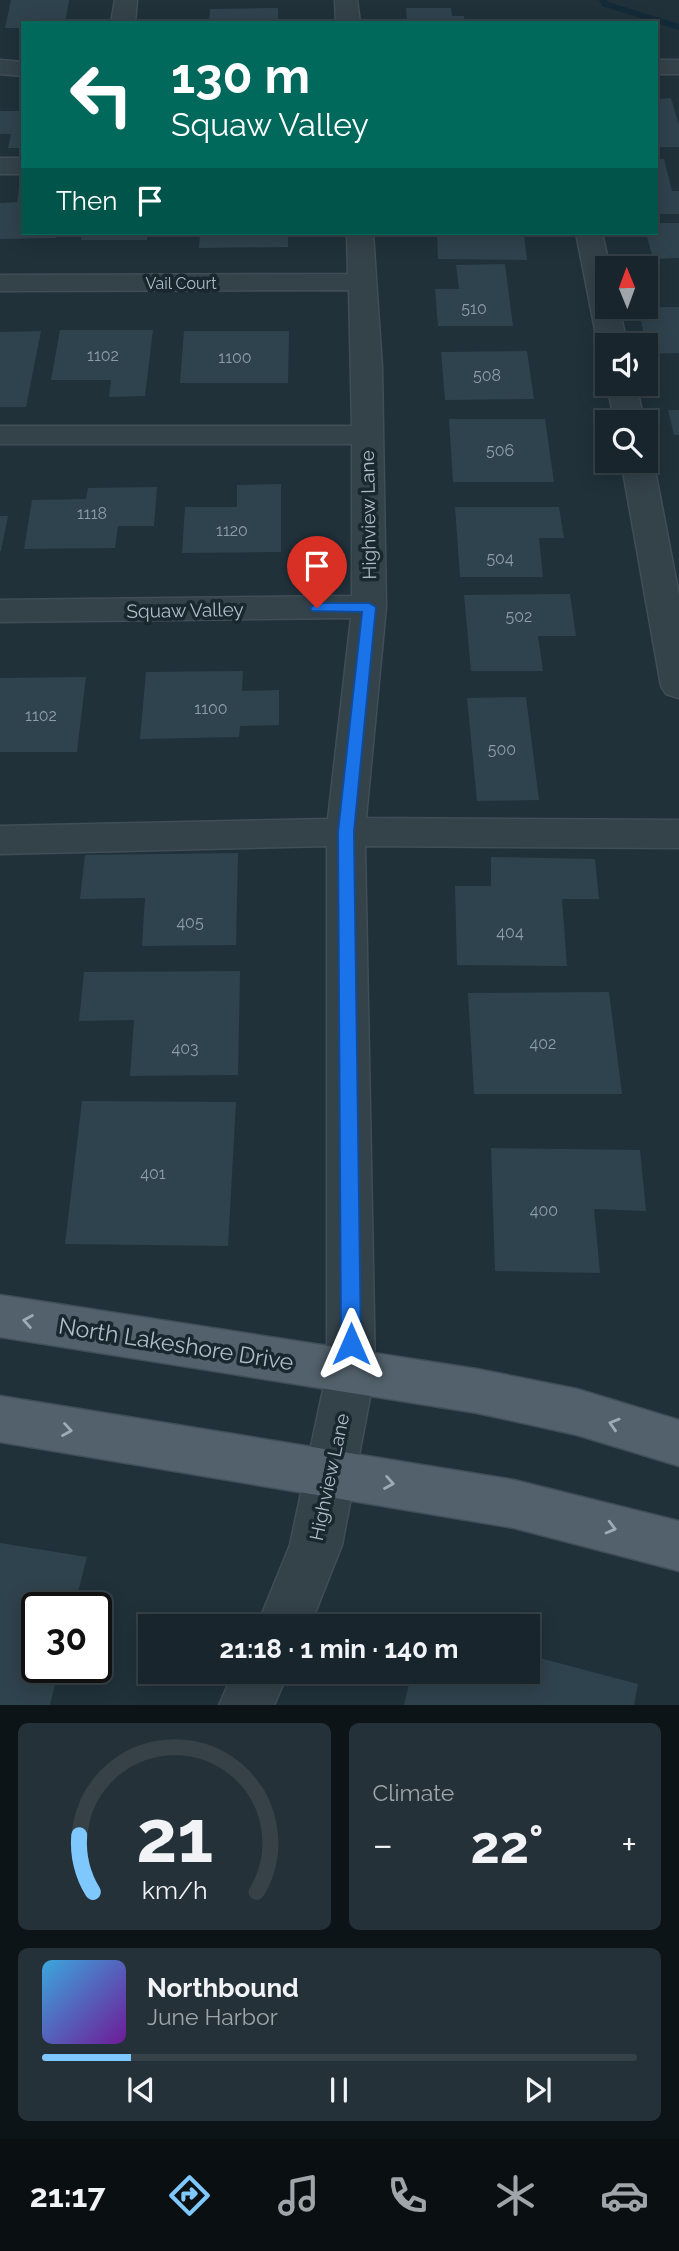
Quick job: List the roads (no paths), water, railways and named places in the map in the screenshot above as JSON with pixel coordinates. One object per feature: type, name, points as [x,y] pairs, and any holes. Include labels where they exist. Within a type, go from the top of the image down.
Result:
[{"type":"main road","name":"North Lakeshore Drive","points":[[0,1317],[477,1391],[564,1410],[679,1443]]},
{"type":"main road","points":[[0,1419],[514,1504],[679,1546]]},
{"type":"street","points":[[123,21],[126,0]]},
{"type":"street","points":[[346,0],[348,21]]},
{"type":"street","points":[[0,67],[21,69]]},
{"type":"street","points":[[658,67],[679,67]]},
{"type":"street","points":[[0,166],[21,166]]},
{"type":"street","name":"Highview Lane","points":[[288,1614],[316,1545],[351,1371],[346,832],[369,607],[367,367],[360,235]]},
{"type":"street","points":[[589,235],[610,333]]},
{"type":"street","name":"Vail Court","points":[[0,284],[362,282]]},
{"type":"street","points":[[0,435],[366,435]]},
{"type":"street","points":[[639,473],[679,686]]},
{"type":"street","name":"Squaw Valley","points":[[0,611],[369,607]]},
{"type":"street","points":[[0,840],[346,832],[679,834]]},
{"type":"street","points":[[246,1705],[256,1684]]},
{"type":"waterway","points":[[603,0],[605,4],[679,27]]}]
